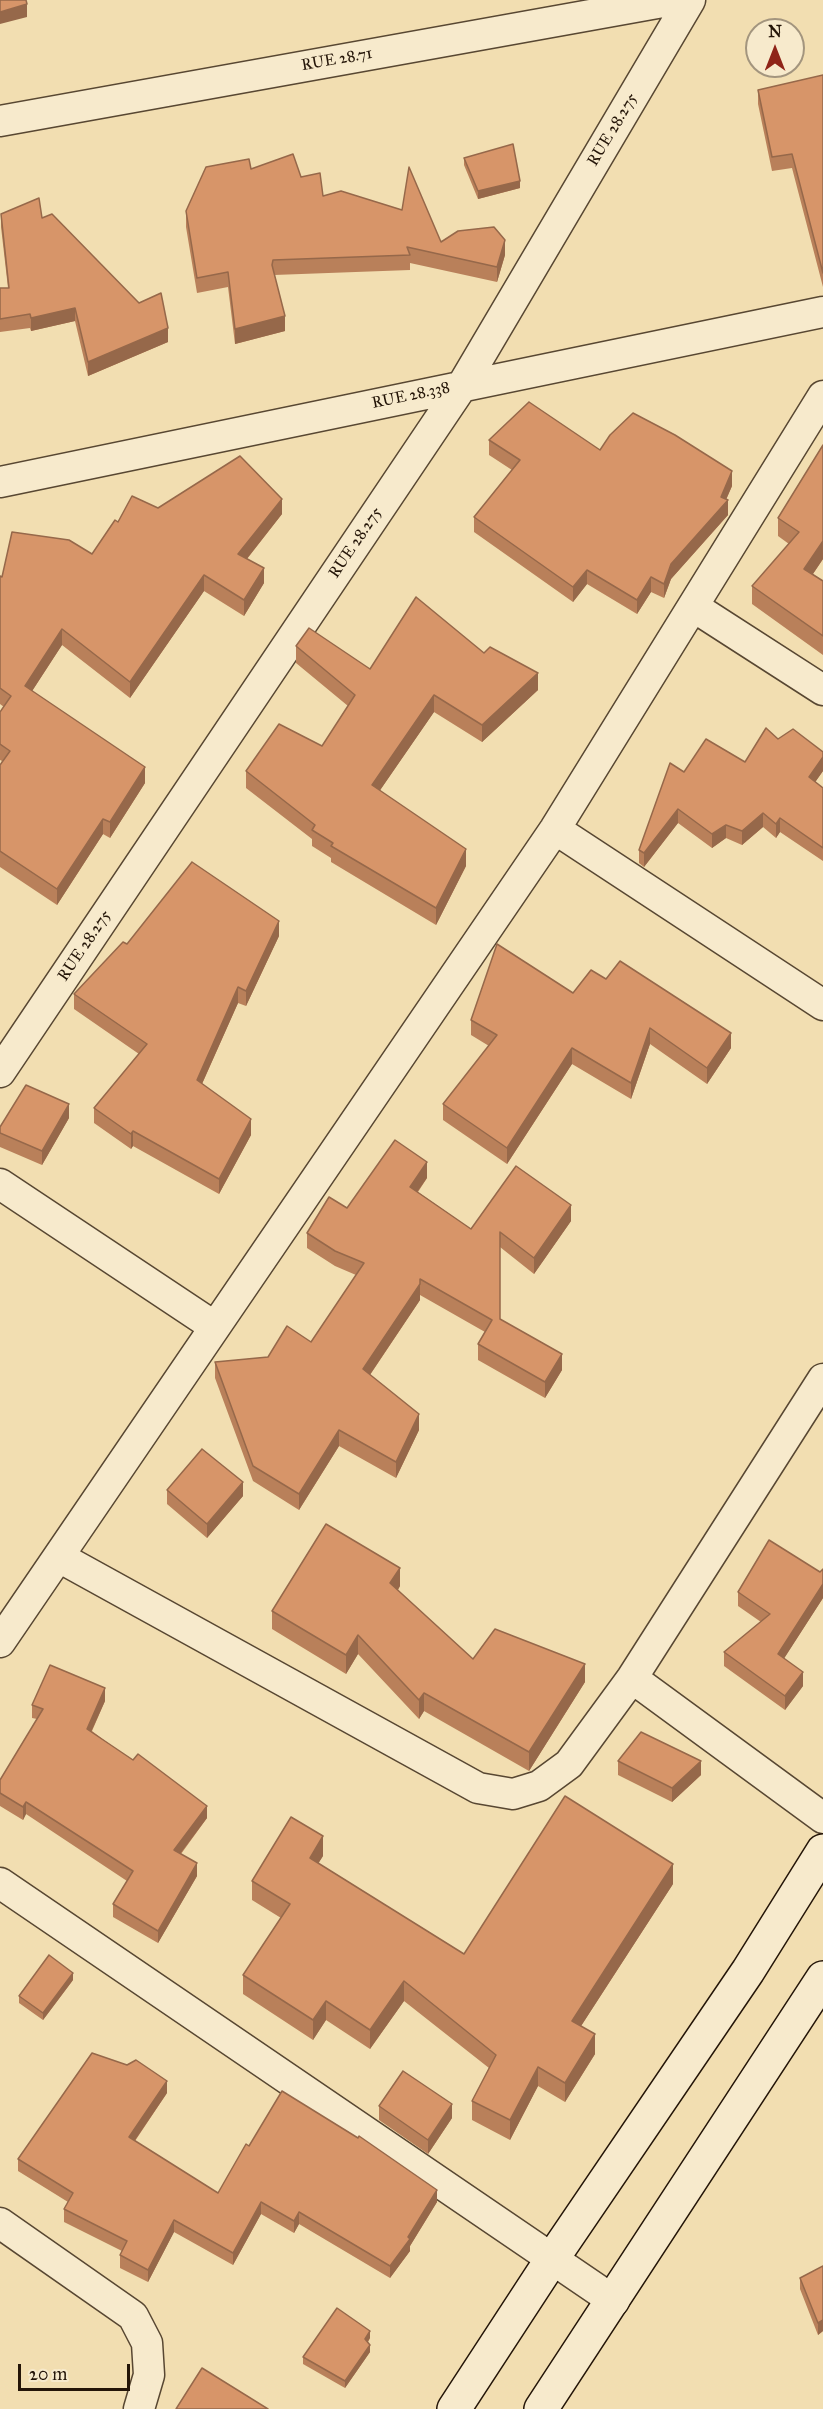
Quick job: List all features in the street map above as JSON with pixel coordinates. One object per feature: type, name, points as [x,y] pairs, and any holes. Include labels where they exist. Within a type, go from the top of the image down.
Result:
[{"type":"main road","points":[[454,2409],[552,2259],[748,1971],[823,1851]]},
{"type":"main road","points":[[541,2409],[614,2301],[823,1978]]},
{"type":"street","name":"RUE 28.71","points":[[0,121],[674,0]]},
{"type":"street","name":"RUE 28.275","points":[[0,1072],[462,386],[690,0]]},
{"type":"street","name":"RUE 28.338","points":[[0,482],[823,312]]},
{"type":"street","points":[[0,1642],[555,829],[823,396]]},
{"type":"street","points":[[694,607],[823,690]]},
{"type":"street","points":[[555,829],[823,1005]]},
{"type":"street","points":[[0,1184],[215,1327]]},
{"type":"street","points":[[59,1557],[478,1788],[513,1794],[539,1786],[569,1764],[632,1678],[823,1379]]},
{"type":"street","points":[[632,1678],[823,1818]]},
{"type":"street","points":[[0,1883],[614,2301]]},
{"type":"street","points":[[0,2223],[133,2316],[147,2343],[148,2374],[139,2409]]},
{"type":"building","points":[[0,0],[26,0],[27,4],[0,12]]},
{"type":"building","points":[[823,75],[823,273],[792,154],[772,157],[758,90]]},
{"type":"building","points":[[513,144],[520,181],[478,191],[464,158]]},
{"type":"building","points":[[293,154],[301,177],[320,173],[323,196],[341,191],[402,210],[409,167],[441,242],[458,231],[494,227],[505,240],[497,267],[407,247],[410,255],[273,260],[272,265],[285,316],[235,329],[228,272],[197,278],[186,211],[206,167],[249,159],[251,169]]},
{"type":"building","points":[[39,198],[42,218],[52,214],[139,303],[161,293],[168,328],[88,362],[75,308],[31,318],[30,314],[0,319],[0,288],[9,288],[1,214]]},
{"type":"building","points":[[529,402],[600,450],[610,435],[633,413],[675,435],[732,471],[721,497],[728,500],[671,564],[664,584],[651,577],[637,600],[587,570],[573,587],[474,517],[520,460],[489,440]]},
{"type":"building","points":[[823,445],[823,541],[804,569],[823,581],[823,636],[752,586],[799,532],[778,518]]},
{"type":"building","points":[[240,456],[282,499],[238,554],[264,568],[244,600],[204,575],[130,682],[62,629],[25,686],[145,767],[110,822],[103,819],[57,889],[0,851],[0,765],[10,751],[0,744],[0,712],[11,696],[0,688],[0,576],[2,577],[12,532],[69,540],[92,554],[115,520],[118,522],[132,496],[158,508]]},
{"type":"building","points":[[416,597],[484,653],[490,647],[538,673],[482,725],[434,695],[372,785],[466,849],[436,908],[331,846],[333,843],[312,830],[315,825],[246,771],[279,724],[322,746],[355,695],[296,646],[309,628],[370,669]]},
{"type":"building","points":[[766,728],[778,739],[793,729],[823,752],[823,757],[809,777],[823,788],[823,848],[780,818],[776,824],[763,813],[742,831],[726,825],[712,834],[678,809],[644,853],[639,850],[670,763],[684,772],[706,739],[745,762]]},
{"type":"building","points":[[192,862],[279,921],[246,991],[238,987],[197,1080],[251,1119],[219,1179],[133,1131],[131,1134],[94,1108],[147,1044],[74,994],[123,942],[127,944]]},
{"type":"building","points":[[497,944],[573,993],[591,970],[606,979],[620,961],[731,1033],[707,1068],[650,1028],[631,1083],[572,1048],[507,1148],[443,1104],[497,1035],[471,1020]]},
{"type":"building","points":[[26,1085],[69,1104],[42,1151],[0,1133],[0,1127]]},
{"type":"building","points":[[395,1140],[427,1162],[410,1187],[471,1229],[516,1166],[571,1205],[534,1258],[500,1232],[500,1319],[562,1354],[545,1382],[478,1344],[492,1320],[420,1279],[420,1284],[363,1369],[419,1414],[396,1462],[339,1430],[299,1494],[253,1466],[215,1362],[268,1357],[287,1326],[311,1342],[364,1263],[335,1251],[307,1233],[329,1197],[347,1208]]},
{"type":"building","points":[[202,1449],[243,1482],[207,1524],[167,1490]]},
{"type":"building","points":[[326,1524],[400,1568],[390,1583],[473,1659],[495,1629],[585,1664],[529,1752],[424,1693],[419,1700],[358,1635],[346,1655],[272,1611]]},
{"type":"building","points":[[769,1540],[820,1572],[823,1569],[823,1584],[778,1654],[803,1672],[785,1696],[724,1652],[770,1614],[738,1592]]},
{"type":"building","points":[[50,1665],[105,1688],[87,1729],[133,1760],[138,1754],[207,1806],[174,1850],[197,1863],[158,1931],[113,1904],[133,1871],[26,1802],[23,1807],[0,1793],[0,1780],[43,1709],[32,1705]]},
{"type":"building","points":[[641,1732],[701,1761],[672,1788],[618,1761]]},
{"type":"building","points":[[565,1796],[673,1864],[572,2021],[595,2034],[565,2083],[538,2067],[510,2120],[472,2101],[496,2055],[404,1981],[370,2030],[326,2001],[313,2020],[243,1975],[290,1904],[252,1881],[291,1817],[323,1836],[310,1858],[464,1954]]},
{"type":"building","points":[[49,1955],[73,1973],[43,2013],[19,1996]]},
{"type":"building","points":[[92,2053],[127,2065],[136,2060],[167,2081],[129,2137],[218,2193],[246,2144],[249,2146],[282,2091],[358,2138],[359,2136],[437,2190],[408,2237],[410,2239],[390,2266],[299,2212],[294,2221],[261,2202],[233,2253],[174,2220],[148,2270],[120,2255],[127,2241],[64,2209],[73,2193],[18,2159]]},
{"type":"building","points":[[403,2071],[452,2104],[428,2140],[379,2106]]},
{"type":"building","points":[[823,2266],[823,2320],[818,2323],[800,2278]]},
{"type":"building","points":[[337,2308],[370,2331],[365,2339],[370,2345],[345,2381],[303,2357]]},
{"type":"building","points":[[202,2368],[268,2409],[176,2409]]}]
